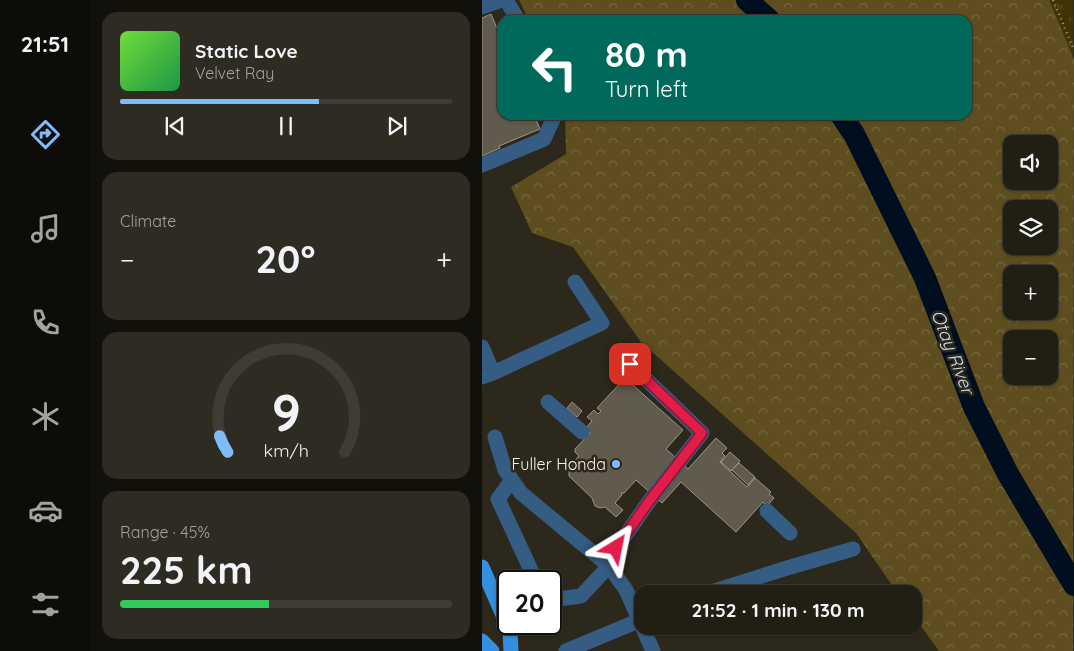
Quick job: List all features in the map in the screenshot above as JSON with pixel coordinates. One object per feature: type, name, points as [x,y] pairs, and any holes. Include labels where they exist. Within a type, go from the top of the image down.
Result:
[{"type":"main road","points":[[482,567],[510,631],[511,651]]},
{"type":"main road","points":[[482,641],[492,651]]},
{"type":"street","points":[[482,6],[504,0],[514,15]]},
{"type":"street","points":[[482,165],[544,139],[553,120]]},
{"type":"street","points":[[482,347],[488,375],[602,323],[576,282]]},
{"type":"street","points":[[562,599],[581,596],[607,564],[650,500],[707,428],[630,364]]},
{"type":"street","points":[[548,402],[582,432]]},
{"type":"street","points":[[494,437],[505,470],[521,493],[607,564],[634,604]]},
{"type":"street","points":[[512,480],[498,499],[531,570]]},
{"type":"street","points":[[768,511],[790,533]]},
{"type":"street","points":[[733,585],[852,549]]},
{"type":"street","points":[[566,651],[634,622]]},
{"type":"street","points":[[648,635],[653,651]]},
{"type":"path","points":[[1053,0],[1074,50]]},
{"type":"green space","points":[[519,0],[1049,0],[1074,59],[1073,651],[939,651],[922,627],[922,585],[892,585],[856,533],[641,342],[573,247],[532,233],[511,187],[566,154],[565,120],[972,120],[972,15],[526,15]]},
{"type":"green space","points":[[1049,0],[1073,0],[1073,59]]},
{"type":"building","points":[[491,14],[497,28],[497,120],[536,120],[540,129],[499,146],[500,148],[482,156],[482,18]]},
{"type":"building","points":[[625,378],[683,430],[666,449],[688,469],[716,438],[727,448],[722,453],[725,456],[720,462],[747,487],[755,478],[771,492],[769,494],[774,498],[767,506],[763,502],[736,532],[681,482],[662,503],[636,480],[624,493],[621,493],[622,495],[615,503],[623,510],[616,517],[605,507],[595,506],[592,498],[569,476],[569,467],[579,456],[575,449],[590,433],[585,429],[592,421],[587,417],[594,410],[598,414],[601,411],[597,408]]},
{"type":"building","points":[[572,402],[582,411],[577,417],[567,408]]},
{"type":"building","points":[[730,452],[740,461],[731,471],[721,462]]},
{"type":"building","points":[[739,463],[755,477],[748,485],[732,470]]},
{"type":"waterway","name":"Otay River","points":[[747,0],[764,15]]},
{"type":"waterway","name":"Otay River","points":[[844,120],[854,134],[925,278],[974,407],[1008,474],[1074,585]]},
{"type":"place","name":"Fuller Honda","points":[[616,464]]},
{"type":"route","points":[[616,548],[650,500],[702,433],[630,364]]}]
